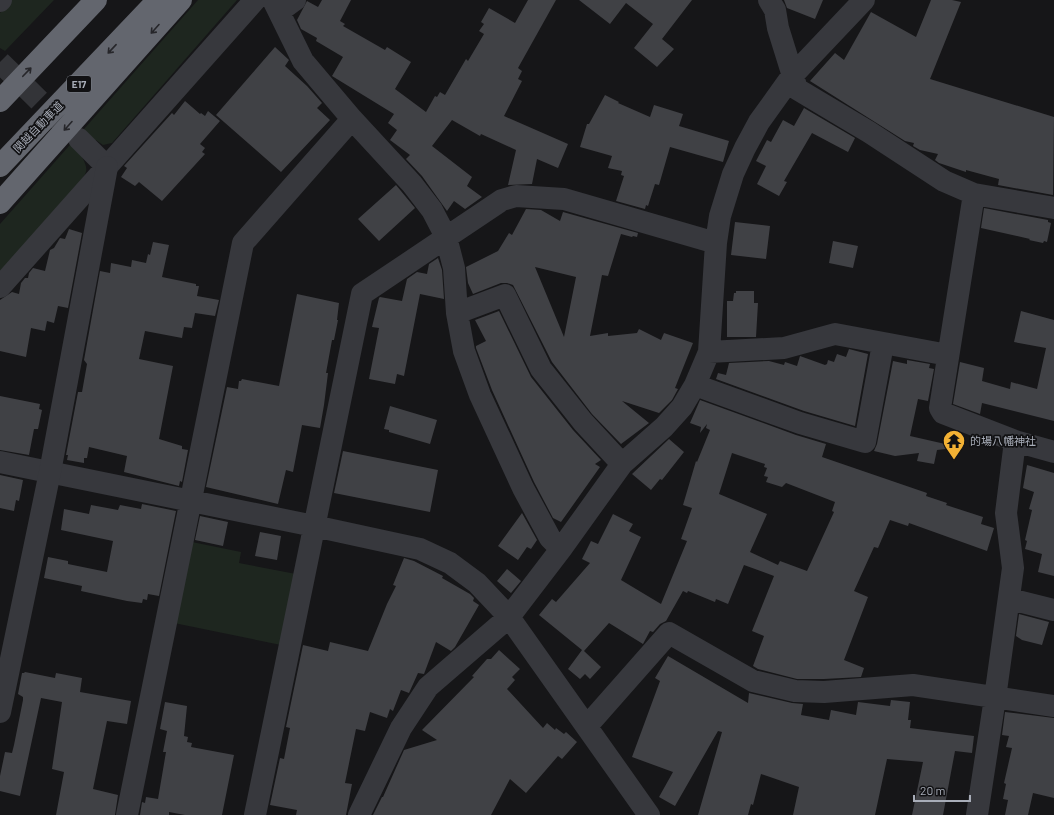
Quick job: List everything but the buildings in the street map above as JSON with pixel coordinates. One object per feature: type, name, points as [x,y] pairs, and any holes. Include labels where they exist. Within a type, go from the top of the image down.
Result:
[{"type":"highway","points":[[0,101],[96,0]]},
{"type":"highway","name":"関越自動車道","points":[[0,166],[158,0]]},
{"type":"highway","points":[[0,203],[181,0]]},
{"type":"street","points":[[0,287],[255,0]]},
{"type":"street","points":[[769,0],[775,10],[792,76],[797,89],[869,132],[944,181],[974,194],[1054,208]]},
{"type":"street","points":[[359,815],[401,728],[428,687],[509,617],[561,549],[622,464],[664,427],[682,407],[695,385],[709,352],[716,243],[720,216],[727,192],[745,148],[759,122],[792,76],[864,0]]},
{"type":"street","points":[[282,4],[290,37],[303,60],[352,119],[412,184],[432,210],[446,237],[454,268],[458,313],[464,351],[480,395],[523,488],[550,538],[561,549]]},
{"type":"street","points":[[127,815],[243,243],[352,119]]},
{"type":"street","points":[[79,139],[107,167]]},
{"type":"street","points":[[0,712],[50,472],[107,167]]},
{"type":"street","points":[[974,194],[940,408],[943,413],[1016,442],[1054,452]]},
{"type":"street","points":[[255,815],[362,294],[502,200],[516,196],[564,199],[716,243]]},
{"type":"street","points":[[458,313],[505,295],[541,369],[583,422],[622,464]]},
{"type":"street","points":[[709,352],[784,348],[835,334],[948,355]]},
{"type":"street","points":[[695,385],[800,423],[865,442],[883,344]]},
{"type":"street","points":[[977,815],[1010,599],[1013,568],[1006,513],[1016,442]]},
{"type":"street","points":[[0,462],[420,549],[450,562],[477,583],[509,617],[650,815]]},
{"type":"street","points":[[1010,599],[1054,610]]},
{"type":"street","points":[[587,726],[669,634],[753,681],[774,687],[807,693],[913,685],[1054,706]]},
{"type":"shaded area","points":[[11,0],[54,0],[5,51],[0,48],[0,13]]},
{"type":"shaded area","points":[[198,0],[237,0],[112,143],[103,145],[96,140],[82,157],[86,166],[86,172],[83,178],[0,272],[0,224]]},
{"type":"shaded area","points":[[192,542],[241,552],[239,563],[296,574],[281,645],[174,623]]},
{"type":"tunnel","points":[[0,62],[65,126]]},
{"type":"place","name":"的場八幡神社","points":[[954,460]]}]
